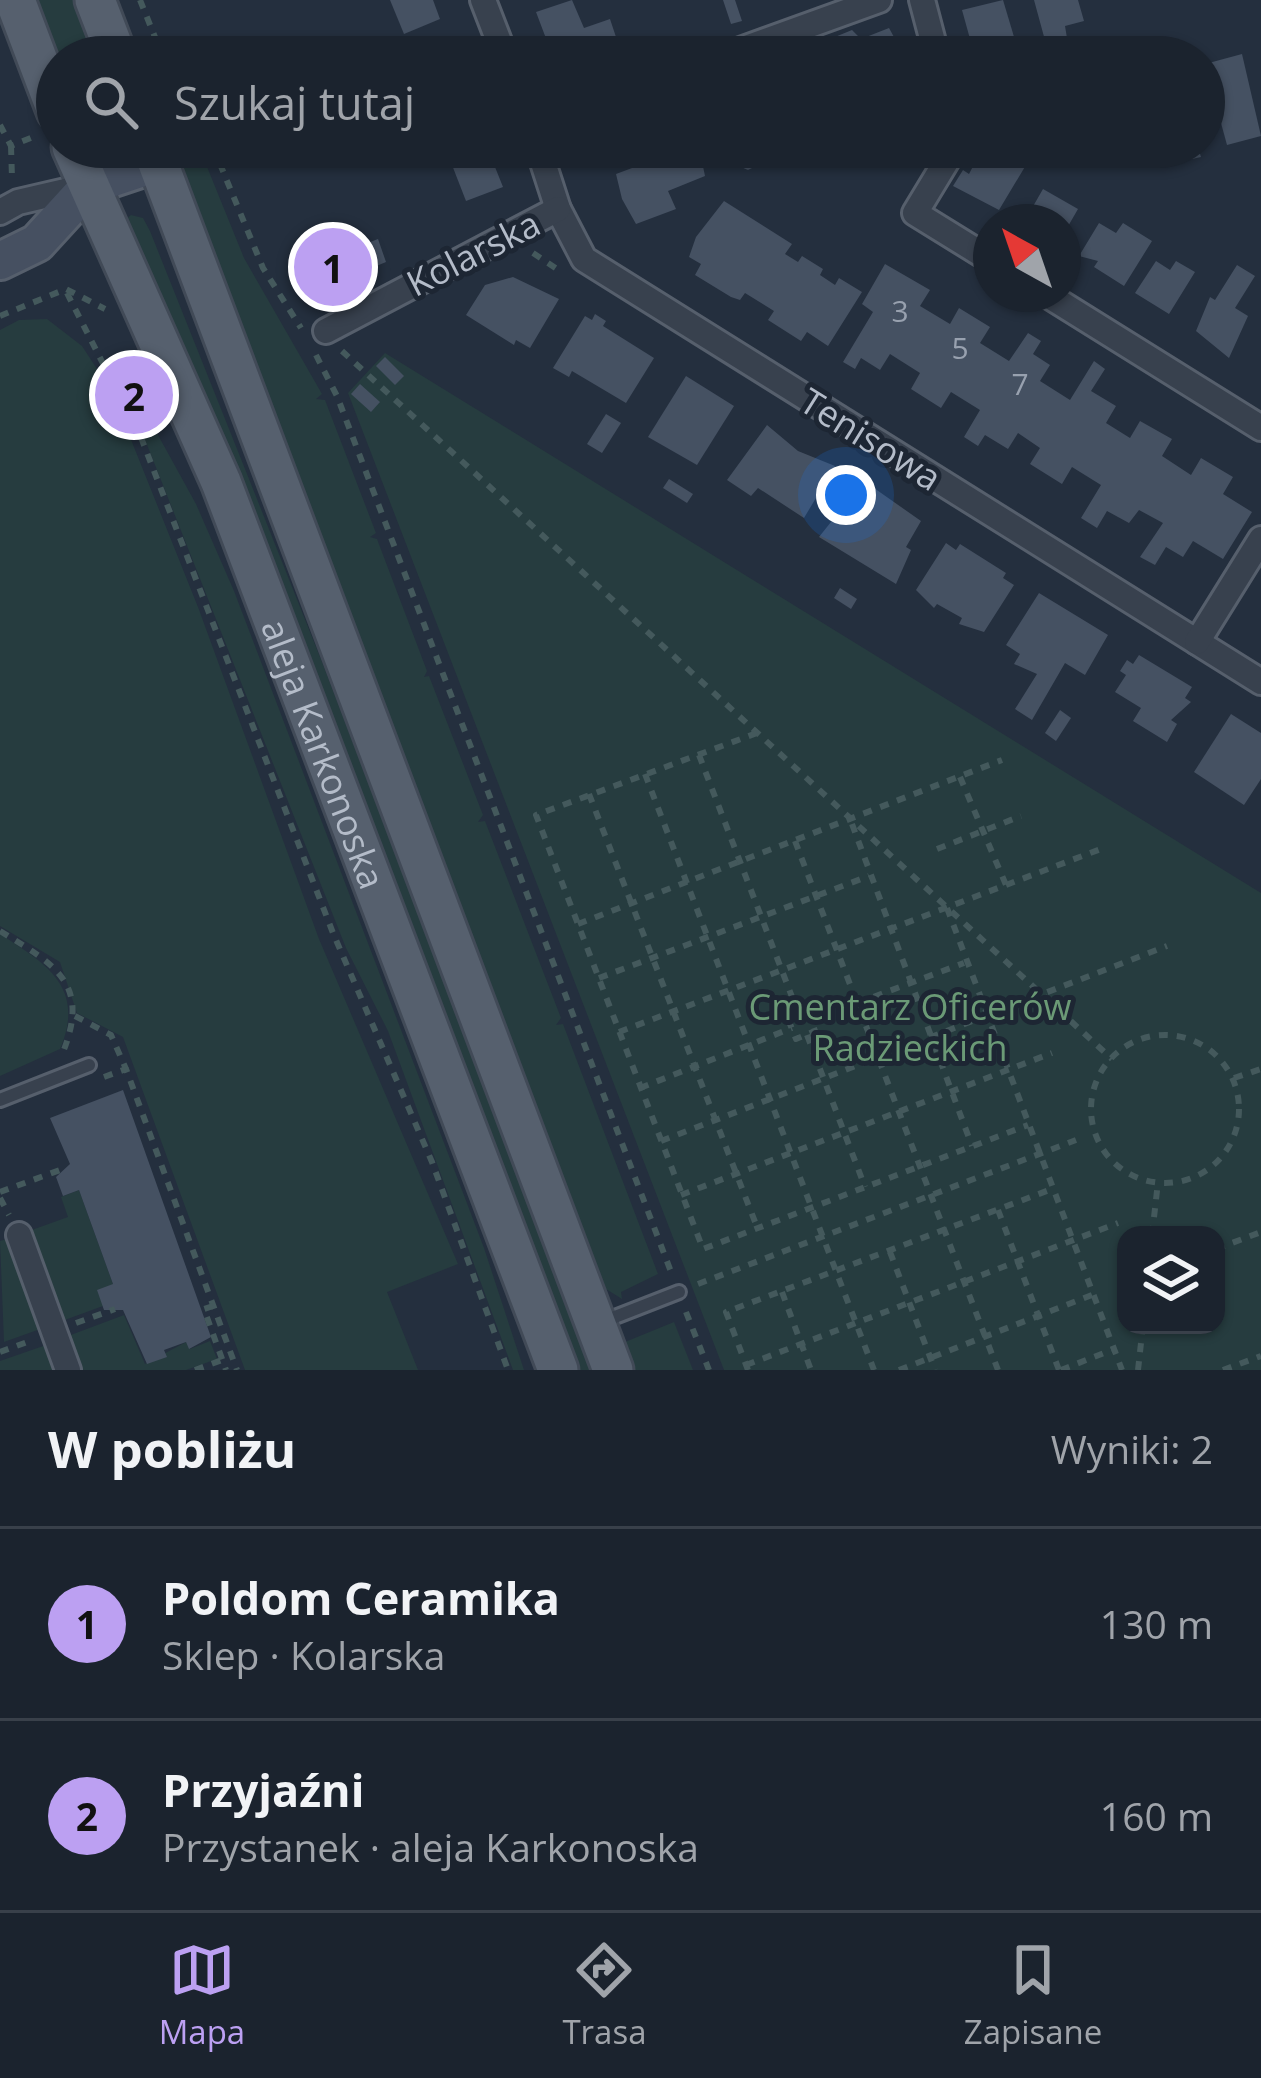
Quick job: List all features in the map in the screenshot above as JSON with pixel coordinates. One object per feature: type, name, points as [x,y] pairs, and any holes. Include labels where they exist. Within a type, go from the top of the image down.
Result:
[{"type":"main road","points":[[15,0],[36,87]]},
{"type":"main road","points":[[95,0],[109,36]]},
{"type":"main road","name":"aleja Karkonoska","points":[[81,168],[221,482],[558,1370]]},
{"type":"main road","name":"aleja Karkonoska","points":[[160,168],[613,1370]]},
{"type":"street","points":[[482,0],[497,36]]},
{"type":"street","points":[[779,36],[878,0]]},
{"type":"street","points":[[922,0],[931,36]]},
{"type":"street","points":[[7,202],[89,186],[127,168]]},
{"type":"street","name":"Tenisowa","points":[[545,168],[558,209],[584,259],[1261,682]]},
{"type":"street","points":[[943,168],[915,212],[973,249]]},
{"type":"street","points":[[0,262],[38,243],[89,186]]},
{"type":"street","name":"Kolarska","points":[[326,332],[558,209]]},
{"type":"street","points":[[1075,312],[1261,428]]},
{"type":"street","points":[[1197,642],[1261,539]]},
{"type":"street","points":[[19,1235],[68,1370]]},
{"type":"lane","points":[[0,1100],[88,1065]]},
{"type":"lane","points":[[596,1324],[685,1290]]},
{"type":"path","points":[[140,0],[155,36]]},
{"type":"path","points":[[0,125],[10,146],[7,202]]},
{"type":"path","points":[[10,146],[36,130]]},
{"type":"path","points":[[222,168],[263,268],[337,396],[685,1290],[709,1370]]},
{"type":"path","points":[[0,316],[66,290],[142,440],[333,933],[433,1162],[508,1370]]},
{"type":"path","points":[[363,372],[1112,1059]]},
{"type":"path","points":[[758,733],[536,815],[703,1249],[1028,1124]]},
{"type":"path","points":[[699,754],[799,1015]]},
{"type":"path","points":[[578,924],[1002,760]]},
{"type":"path","points":[[644,774],[874,1370]]},
{"type":"path","points":[[960,777],[1006,885]]},
{"type":"path","points":[[589,794],[757,1228]]},
{"type":"path","points":[[937,849],[1021,816]]},
{"type":"path","points":[[852,820],[972,1146]]},
{"type":"path","points":[[795,841],[998,1370]]},
{"type":"path","points":[[619,1032],[1106,847]]},
{"type":"path","points":[[599,978],[869,876]]},
{"type":"path","points":[[946,907],[1122,1370]]},
{"type":"path","points":[[0,931],[58,967],[75,1016],[60,1059]]},
{"type":"path","points":[[661,1141],[1168,946]]},
{"type":"path","points":[[857,1003],[964,963]]},
{"type":"path","points":[[808,1012],[815,1031],[796,1039],[792,1028],[788,1019],[808,1012]]},
{"type":"path","points":[[75,1016],[111,1035],[237,1370]]},
{"type":"path","points":[[640,1088],[792,1028]]},
{"type":"path","points":[[807,1035],[865,1187]]},
{"type":"path","points":[[1154,1036],[1184,1037],[1223,1060],[1242,1105],[1225,1150],[1187,1179],[1158,1182],[1119,1171],[1088,1117],[1092,1097],[1112,1059],[1132,1043],[1154,1036]]},
{"type":"path","points":[[681,1195],[1052,1053]]},
{"type":"path","points":[[96,1080],[126,1069]]},
{"type":"path","points":[[1234,1078],[1261,1070]]},
{"type":"path","points":[[685,1290],[1076,1140]]},
{"type":"path","points":[[0,1192],[60,1170],[61,1174]]},
{"type":"path","points":[[1153,1226],[1158,1182]]},
{"type":"path","points":[[1052,1189],[726,1312],[747,1368],[1118,1223]]},
{"type":"path","points":[[998,1210],[1060,1370],[1114,1349]]},
{"type":"path","points":[[1225,1246],[1261,1232]]},
{"type":"path","points":[[890,1252],[935,1370]]},
{"type":"path","points":[[782,1292],[812,1370]]},
{"type":"path","points":[[899,1370],[1093,1295]]},
{"type":"path","points":[[214,1305],[204,1309],[218,1364],[226,1370]]},
{"type":"path","points":[[1138,1370],[1142,1334]]},
{"type":"path","points":[[1223,1370],[1261,1356]]},
{"type":"path","points":[[195,1370],[218,1364]]},
{"type":"green space","points":[[34,0],[75,0],[88,36],[49,36]]},
{"type":"green space","points":[[182,168],[208,168],[244,258],[322,394],[316,399],[325,400],[376,533],[370,537],[377,539],[427,671],[424,677],[429,676],[483,815],[478,822],[485,821],[561,1018],[556,1025],[563,1024],[658,1274],[621,1292],[622,1299],[606,1289],[187,192],[191,191]]},
{"type":"green space","points":[[131,215],[143,218],[150,231],[324,667],[592,1370],[578,1370],[276,576],[125,220]]},
{"type":"green space","points":[[47,319],[82,346],[112,392],[198,607],[319,939],[458,1264],[387,1292],[418,1370],[245,1370],[123,1037],[77,1013],[60,962],[0,926],[0,330],[19,320]]},
{"type":"green space","name":"Cmentarz Oficerów Radzieckich","points":[[385,353],[1261,893],[1261,1370],[724,1370],[348,393]]},
{"type":"green space","points":[[131,386],[196,504],[234,591],[484,1248],[524,1370],[513,1370],[388,1031],[346,948],[125,389]]},
{"type":"green space","points":[[0,934],[46,967],[65,994],[68,1010],[60,1049],[0,1076]]},
{"type":"green space","points":[[79,1190],[113,1284],[103,1306],[62,1321],[29,1231],[68,1217],[61,1197]]},
{"type":"green space","points":[[11,1238],[43,1328],[4,1342],[0,1241]]},
{"type":"green space","points":[[124,1315],[145,1364],[186,1342],[190,1349],[210,1341],[217,1359],[186,1370],[80,1370],[68,1336]]},
{"type":"green space","points":[[674,1322],[693,1370],[635,1370],[625,1342]]},
{"type":"green space","points":[[49,1344],[58,1370],[0,1370],[0,1361]]},
{"type":"building","points":[[390,0],[433,0],[440,19],[404,34]]},
{"type":"building","points":[[572,0],[584,28],[610,19],[616,36],[545,36],[536,12]]},
{"type":"building","points":[[723,0],[735,0],[742,21],[731,24]]},
{"type":"building","points":[[1003,0],[1014,36],[969,36],[962,10]]},
{"type":"building","points":[[1034,0],[1078,0],[1084,21],[1065,26],[1067,36],[1044,36]]},
{"type":"building","points":[[889,28],[893,36],[869,36]]},
{"type":"building","points":[[1242,54],[1261,136],[1227,145],[1225,138],[1225,59]]},
{"type":"building","points":[[453,168],[495,168],[503,187],[466,201]]},
{"type":"building","points":[[632,168],[703,168],[705,176],[668,191],[676,209],[636,224],[622,199],[616,174]]},
{"type":"building","points":[[972,168],[1024,168],[1003,204],[988,204],[953,186],[963,170],[969,174]]},
{"type":"building","points":[[1043,189],[1069,204],[1034,204]]},
{"type":"building","points":[[724,201],[792,244],[785,254],[798,262],[802,256],[823,269],[820,275],[835,285],[839,278],[862,292],[828,346],[807,332],[801,341],[768,320],[774,311],[745,293],[740,300],[731,297],[695,275],[701,264],[689,257],[696,237]]},
{"type":"building","points":[[1099,223],[1116,233],[1123,223],[1152,241],[1124,286],[1094,267],[1098,261],[1081,253]]},
{"type":"building","points":[[378,239],[386,262],[329,286],[303,268]]},
{"type":"building","points":[[1156,261],[1170,270],[1176,261],[1195,272],[1169,314],[1135,293]]},
{"type":"building","points":[[885,264],[930,290],[920,306],[950,324],[959,308],[990,327],[980,343],[1009,361],[1028,333],[1041,341],[1033,354],[1050,365],[1040,381],[1070,400],[1094,361],[1105,369],[1091,391],[1116,406],[1106,423],[1130,438],[1140,421],[1172,439],[1162,456],[1191,475],[1201,458],[1233,477],[1223,494],[1252,512],[1223,559],[1193,541],[1183,557],[1166,547],[1155,565],[1140,557],[1163,523],[1139,510],[1129,523],[1107,511],[1097,528],[1081,518],[1101,485],[1072,467],[1062,484],[1030,464],[1040,448],[1018,433],[1008,449],[985,435],[978,446],[964,437],[980,410],[951,392],[941,408],[911,389],[920,373],[890,354],[880,370],[861,358],[855,369],[843,362],[873,312],[862,304]]},
{"type":"building","points":[[1237,265],[1255,276],[1235,308],[1248,316],[1229,358],[1196,331],[1210,297],[1215,300]]},
{"type":"building","points":[[513,277],[559,299],[530,348],[516,340],[514,345],[466,315],[485,285]]},
{"type":"building","points":[[595,314],[606,321],[603,326],[654,358],[626,403],[572,371],[569,377],[553,368],[585,316],[592,320]]},
{"type":"building","points":[[385,357],[404,376],[395,385],[376,366]]},
{"type":"building","points":[[686,376],[734,406],[697,465],[648,437]]},
{"type":"building","points":[[360,384],[380,402],[371,412],[351,394]]},
{"type":"building","points":[[606,414],[621,423],[602,453],[587,444]]},
{"type":"building","points":[[767,425],[798,451],[835,466],[804,518],[758,488],[751,496],[727,480]]},
{"type":"building","points":[[669,479],[693,494],[687,503],[663,488]]},
{"type":"building","points":[[864,481],[921,521],[906,547],[911,550],[896,584],[819,537],[843,507],[847,509]]},
{"type":"building","points":[[946,543],[956,550],[960,544],[1006,573],[1003,578],[1014,585],[984,632],[959,624],[962,618],[937,604],[934,608],[916,590]]},
{"type":"building","points":[[840,588],[857,599],[851,609],[834,598]]},
{"type":"building","points":[[1039,593],[1108,635],[1085,675],[1065,663],[1032,720],[1015,709],[1037,674],[1014,664],[1020,654],[1006,645]]},
{"type":"building","points":[[1139,655],[1192,687],[1185,698],[1191,702],[1171,720],[1177,724],[1167,742],[1133,721],[1141,708],[1115,692],[1126,675],[1120,671],[1127,660],[1133,664]]},
{"type":"building","points":[[1060,710],[1071,718],[1056,741],[1045,733]]},
{"type":"building","points":[[1231,714],[1261,733],[1261,779],[1244,805],[1194,772]]},
{"type":"building","points":[[123,1090],[211,1337],[189,1349],[186,1342],[164,1350],[167,1357],[147,1364],[123,1310],[104,1310],[97,1290],[113,1284],[79,1190],[63,1196],[56,1177],[70,1164],[50,1118]]},
{"type":"place","name":"Poldom Ceramika","points":[[333,267]]},
{"type":"place","name":"Przyjaźni","points":[[134,395]]}]
